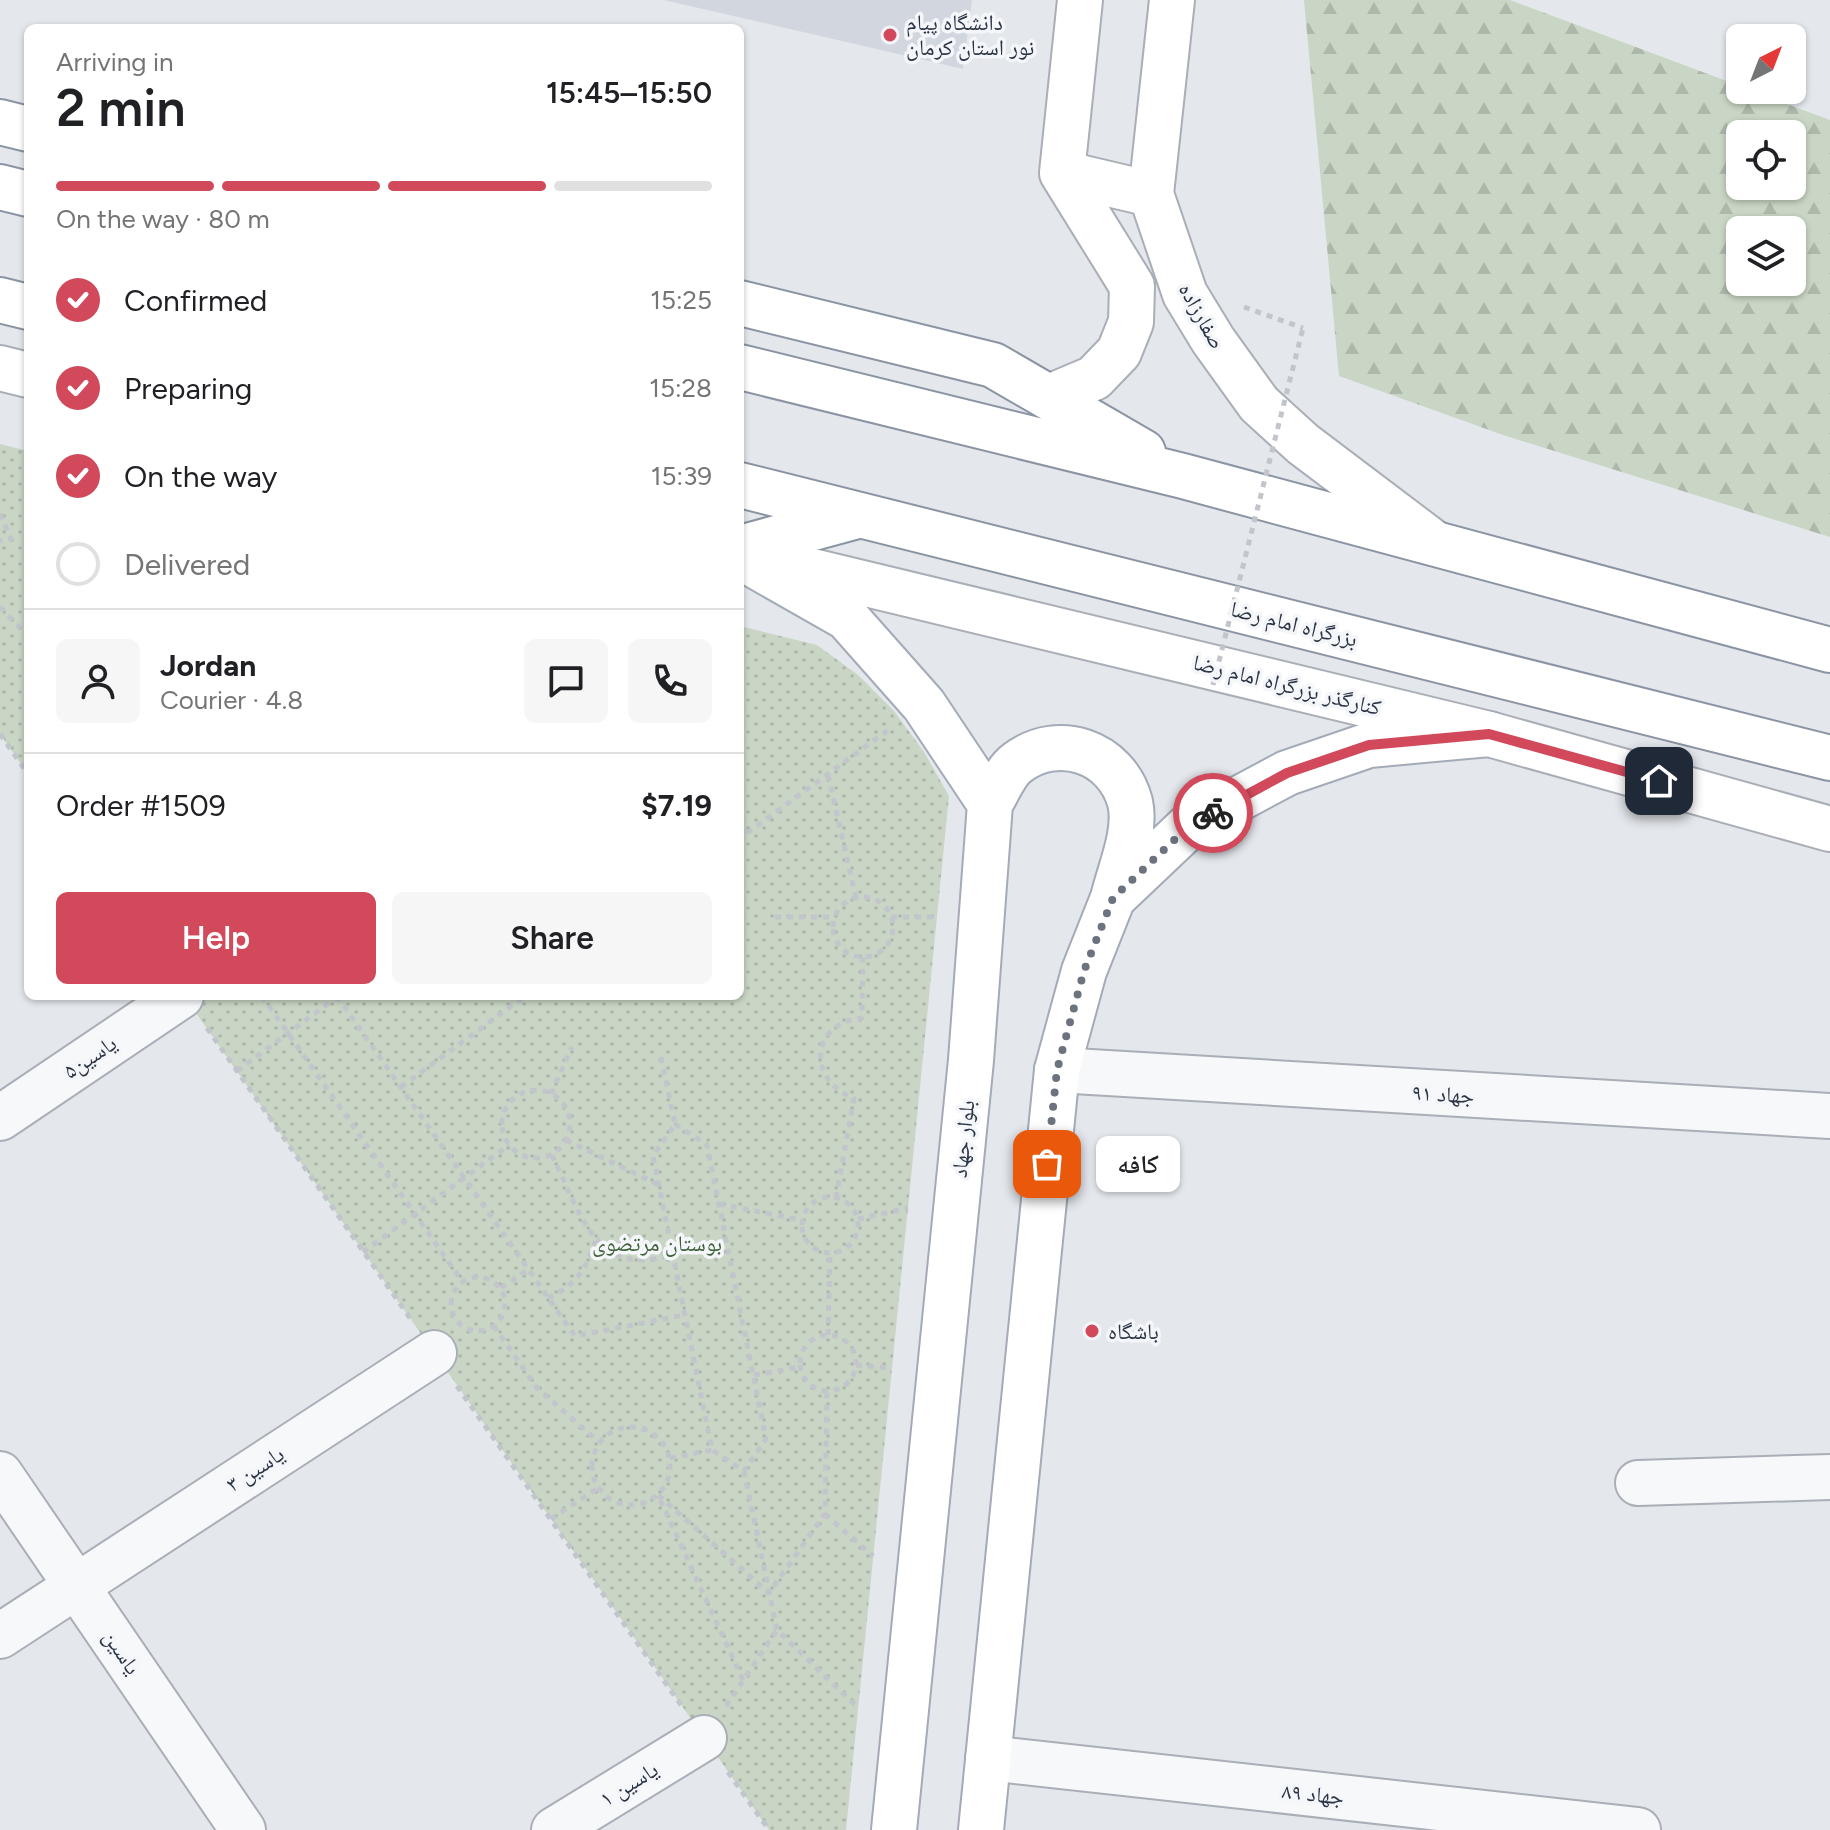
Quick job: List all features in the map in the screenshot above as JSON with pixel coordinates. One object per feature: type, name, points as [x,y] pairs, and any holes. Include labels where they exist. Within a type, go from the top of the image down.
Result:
[{"type":"main road","points":[[1049,397],[1094,378],[1119,352],[1131,322],[1132,286],[1062,173],[1080,0]]},
{"type":"main road","name":"صفارزاده","points":[[1172,0],[1151,194],[1185,294],[1213,340],[1259,404],[1303,444],[1434,543]]},
{"type":"main road","points":[[0,122],[24,128]]},
{"type":"main road","points":[[1062,173],[1151,194]]},
{"type":"main road","points":[[0,187],[24,193]]},
{"type":"main road","points":[[0,300],[24,306]]},
{"type":"main road","points":[[744,304],[993,365],[1183,476]]},
{"type":"main road","points":[[0,368],[24,374]]},
{"type":"main road","points":[[744,368],[1183,476],[1830,650]]},
{"type":"main road","name":"بزرگراه امام رضا","points":[[749,487],[1830,758]]},
{"type":"main road","points":[[744,552],[860,515]]},
{"type":"main road","name":"کنارگذر بزرگراه امام رضا","points":[[744,554],[1489,734],[1830,829]]},
{"type":"main road","points":[[744,555],[847,618],[924,705],[990,804],[1014,765],[1034,752],[1059,747],[1083,750],[1105,762],[1121,780],[1130,804],[1131,828],[1113,898],[1084,971],[1057,1070],[981,1830]]},
{"type":"main road","points":[[1113,898],[1190,825],[1287,773],[1369,745],[1489,734]]},
{"type":"main road","name":"بلوار جهاد","points":[[894,1830],[970,1076],[990,804]]},
{"type":"street","name":"یاسین۵","points":[[0,1118],[191,1008]]},
{"type":"street","name":"جهاد ۹۱","points":[[1057,1070],[1830,1116]]},
{"type":"street","name":"یاسین ۳","points":[[0,1636],[434,1353]]},
{"type":"street","name":"یاسین","points":[[0,1474],[243,1830]]},
{"type":"street","points":[[1638,1483],[1830,1477]]},
{"type":"street","name":"یاسین ۱","points":[[554,1830],[704,1738]]},
{"type":"street","name":"جهاد ۸۹","points":[[988,1758],[1592,1828],[1638,1830]]},
{"type":"path","points":[[1213,685],[1303,328],[1266,314]]},
{"type":"path","points":[[0,514],[11,539],[0,541]]},
{"type":"path","points":[[0,607],[24,632]]},
{"type":"path","points":[[747,833],[901,720]]},
{"type":"path","points":[[0,734],[24,768]]},
{"type":"path","points":[[828,775],[856,898]]},
{"type":"path","points":[[867,897],[877,901],[886,907],[891,917],[892,936],[888,944],[881,951],[863,957],[854,955],[839,944],[833,926],[840,908],[856,898],[867,897]]},
{"type":"path","points":[[775,917],[835,917]]},
{"type":"path","points":[[891,917],[937,917]]},
{"type":"path","points":[[836,1198],[854,1098],[831,1086],[824,1075],[822,1049],[827,1036],[842,1022],[862,1018],[863,957]]},
{"type":"path","points":[[265,1000],[462,1281]]},
{"type":"path","points":[[237,1071],[333,1000]]},
{"type":"path","points":[[339,1000],[575,1336],[685,1315]]},
{"type":"path","points":[[401,1087],[520,1000]]},
{"type":"path","points":[[191,1008],[769,1830]]},
{"type":"path","points":[[551,1094],[572,1047]]},
{"type":"path","points":[[661,1057],[675,1124],[707,1145],[754,1375],[766,1439],[744,1471]]},
{"type":"path","points":[[529,1091],[551,1094],[566,1108],[570,1129],[566,1140],[552,1155],[524,1156],[509,1145],[502,1123],[509,1103],[529,1091]]},
{"type":"path","points":[[675,1124],[653,1156],[712,1450]]},
{"type":"path","points":[[566,1140],[659,1186]]},
{"type":"path","points":[[363,1252],[509,1145]]},
{"type":"path","points":[[552,1155],[595,1241],[613,1254],[634,1261],[656,1260],[673,1254]]},
{"type":"path","points":[[827,1197],[850,1205],[858,1219],[855,1239],[840,1252],[814,1249],[802,1228],[802,1220],[811,1204],[827,1197]]},
{"type":"path","points":[[719,1204],[802,1220]]},
{"type":"path","points":[[858,1219],[908,1208]]},
{"type":"path","points":[[548,1298],[579,1278],[590,1261],[595,1241]]},
{"type":"path","points":[[828,1335],[830,1253]]},
{"type":"path","points":[[501,1288],[529,1269]]},
{"type":"path","points":[[483,1277],[501,1288],[506,1308],[502,1319],[494,1326],[485,1331],[474,1331],[463,1327],[456,1319],[451,1310],[451,1299],[462,1281],[483,1277]]},
{"type":"path","points":[[494,1326],[537,1388],[599,1442]]},
{"type":"path","points":[[828,1335],[845,1341],[855,1356],[856,1365],[844,1387],[827,1392],[807,1381],[800,1367],[804,1349],[810,1341],[828,1335]]},
{"type":"path","points":[[856,1365],[892,1368]]},
{"type":"path","points":[[754,1375],[800,1367]]},
{"type":"path","points":[[769,1593],[825,1514],[827,1392]]},
{"type":"path","points":[[624,1427],[639,1427],[653,1433],[664,1444],[670,1458],[666,1484],[658,1495],[634,1506],[607,1498],[598,1488],[591,1465],[599,1442],[624,1427]]},
{"type":"path","points":[[670,1458],[712,1450],[744,1471],[777,1630],[858,1708]]},
{"type":"path","points":[[551,1519],[598,1488]]},
{"type":"path","points":[[658,1495],[769,1593]]},
{"type":"path","points":[[658,1495],[743,1680]]},
{"type":"path","points":[[825,1514],[873,1556]]},
{"type":"path","points":[[704,1738],[777,1630]]},
{"type":"shaded area","name":"دانشگاه پیام نور استان کرمان","points":[[664,0],[972,0],[963,69]]},
{"type":"green space","points":[[1304,0],[1510,0],[1726,81],[1726,104],[1787,104],[1830,120],[1830,537],[1503,435],[1339,376]]},
{"type":"green space","points":[[0,444],[24,450],[24,768],[0,734]]},
{"type":"green space","name":"بوستان مرتضوی","points":[[744,627],[817,645],[858,675],[894,711],[924,752],[949,796],[846,1830],[769,1830],[187,1000],[744,1000]]},
{"type":"way so far","points":[[1047,1164],[1057,1070],[1084,971],[1113,898],[1190,825],[1213,813]]},
{"type":"place","name":"دانشگاه پیام نور استان کرمان","points":[[890,35]]},
{"type":"place","name":"کافه","points":[[1047,1164]]},
{"type":"place","name":"باشگاه","points":[[1092,1331]]},
{"type":"route","points":[[1213,813],[1287,773],[1369,745],[1489,734],[1659,781]]}]
